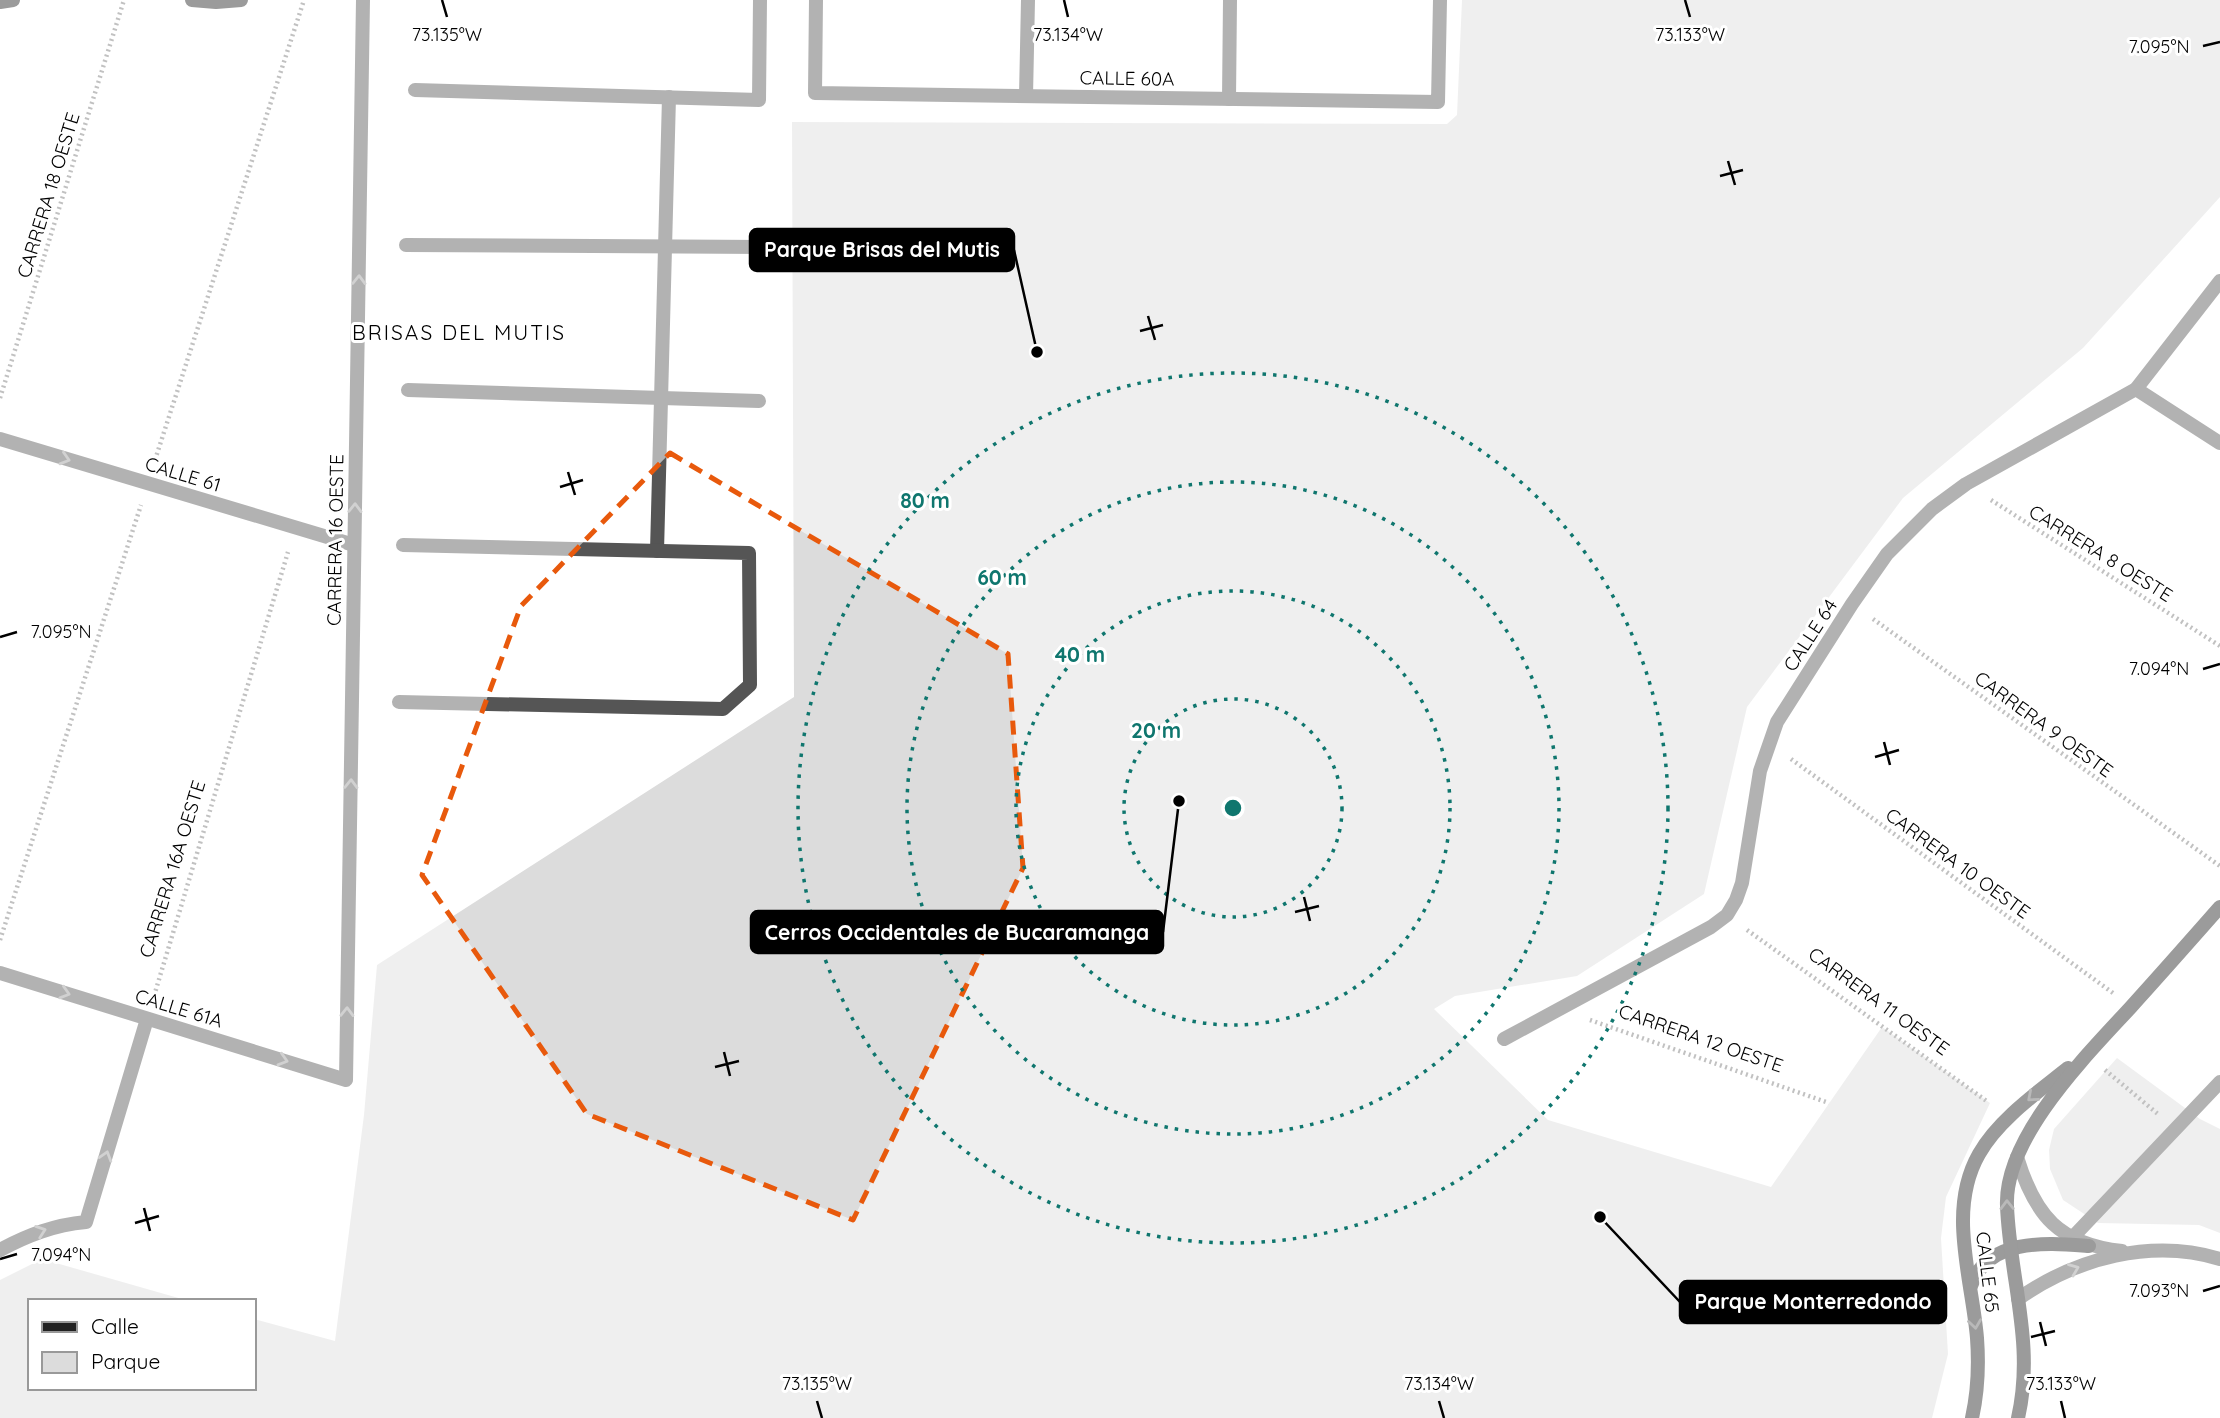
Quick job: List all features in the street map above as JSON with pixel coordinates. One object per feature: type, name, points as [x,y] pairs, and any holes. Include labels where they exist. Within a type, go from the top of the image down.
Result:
[{"type":"street","points":[[0,2],[13,0]]},
{"type":"street","points":[[192,0],[241,0]]},
{"type":"street","name":"CARRERA 16 OESTE","points":[[346,1080],[363,0]]},
{"type":"street","points":[[415,90],[759,100],[760,0]]},
{"type":"street","name":"CALLE 60A","points":[[816,0],[815,93],[1438,102],[1440,0]]},
{"type":"street","points":[[1026,96],[1028,0]]},
{"type":"street","points":[[1229,99],[1230,0]]},
{"type":"street","points":[[657,551],[669,97]]},
{"type":"street","points":[[406,245],[766,247]]},
{"type":"street","name":"CALLE 64","points":[[1504,1039],[1694,938],[1727,915],[1742,883],[1760,771],[1768,742],[1777,722],[1887,554],[1932,509],[1966,485],[2136,388],[2220,281]]},
{"type":"street","points":[[2136,388],[2220,443]]},
{"type":"street","points":[[408,390],[759,401]]},
{"type":"street","name":"CALLE 61","points":[[0,439],[354,545]]},
{"type":"street","points":[[399,702],[723,709],[750,685],[749,553],[403,545]]},
{"type":"street","name":"CALLE 65","points":[[1972,1418],[1979,1366],[1962,1217],[1966,1186],[1980,1152],[2029,1099],[2085,1054],[2132,1006],[2220,907]]},
{"type":"street","name":"CALLE 61A","points":[[0,973],[346,1080]]},
{"type":"street","points":[[0,1250],[27,1236],[61,1224],[86,1222],[147,1018]]},
{"type":"street","name":"CALLE 65","points":[[2018,1418],[2023,1398],[2025,1342],[2011,1249],[2008,1182],[2017,1157],[2048,1104],[2085,1054]]},
{"type":"street","points":[[2072,1238],[2220,1082]]},
{"type":"street","points":[[2017,1157],[2029,1191],[2041,1211],[2057,1228],[2089,1246]]},
{"type":"street","points":[[1971,1288],[1983,1265],[2011,1249],[2041,1244],[2089,1246],[2134,1252]]},
{"type":"street","points":[[2018,1299],[2049,1279],[2094,1261],[2134,1252],[2196,1252],[2220,1259]]},
{"type":"path","name":"CARRERA 18 OESTE","points":[[0,398],[124,0]]},
{"type":"path","name":"CARRERA 8 OESTE","points":[[1966,485],[2220,646]]},
{"type":"path","name":"CARRERA 16A OESTE","points":[[147,1018],[295,528]]},
{"type":"path","name":"CARRERA 9 OESTE","points":[[1852,604],[2220,866]]},
{"type":"path","name":"CARRERA 10 OESTE","points":[[1768,742],[2132,1006]]},
{"type":"path","name":"CARRERA 11 OESTE","points":[[1727,915],[2010,1118]]},
{"type":"path","name":"CARRERA 12 OESTE","points":[[1559,1010],[1829,1103]]},
{"type":"path","points":[[2085,1054],[2175,1129]]},
{"type":"highlighted area","points":[[670,453],[1008,654],[1023,868],[853,1220],[587,1114],[422,875],[521,606]]},
{"type":"green space","points":[[1462,0],[2220,0],[2220,197],[2083,348],[1903,498],[1747,707],[1704,894],[1577,976],[1455,996],[1434,1009],[1548,1120],[1771,1187],[1882,1027],[1990,1103],[1946,1197],[1941,1238],[1948,1354],[1932,1418],[0,1418],[0,1280],[42,1259],[182,1299],[28,1299],[28,1390],[256,1390],[256,1320],[335,1341],[364,1115],[377,965],[794,697],[792,122],[1447,124],[1457,115]]},
{"type":"green space","points":[[2117,1058],[2200,1119],[2220,1129],[2220,1233],[2199,1225],[2098,1223],[2063,1200],[2050,1169],[2049,1150],[2054,1129]]},
{"type":"place","name":"Parque Brisas del Mutis","points":[[1037,352]]},
{"type":"place","name":"Cerros Occidentales de Bucaramanga","points":[[1179,801]]},
{"type":"place","name":"Parque Monterredondo","points":[[1600,1217]]},
{"type":"district","name":"BRISAS DEL MUTIS","points":[[459,333]]}]
